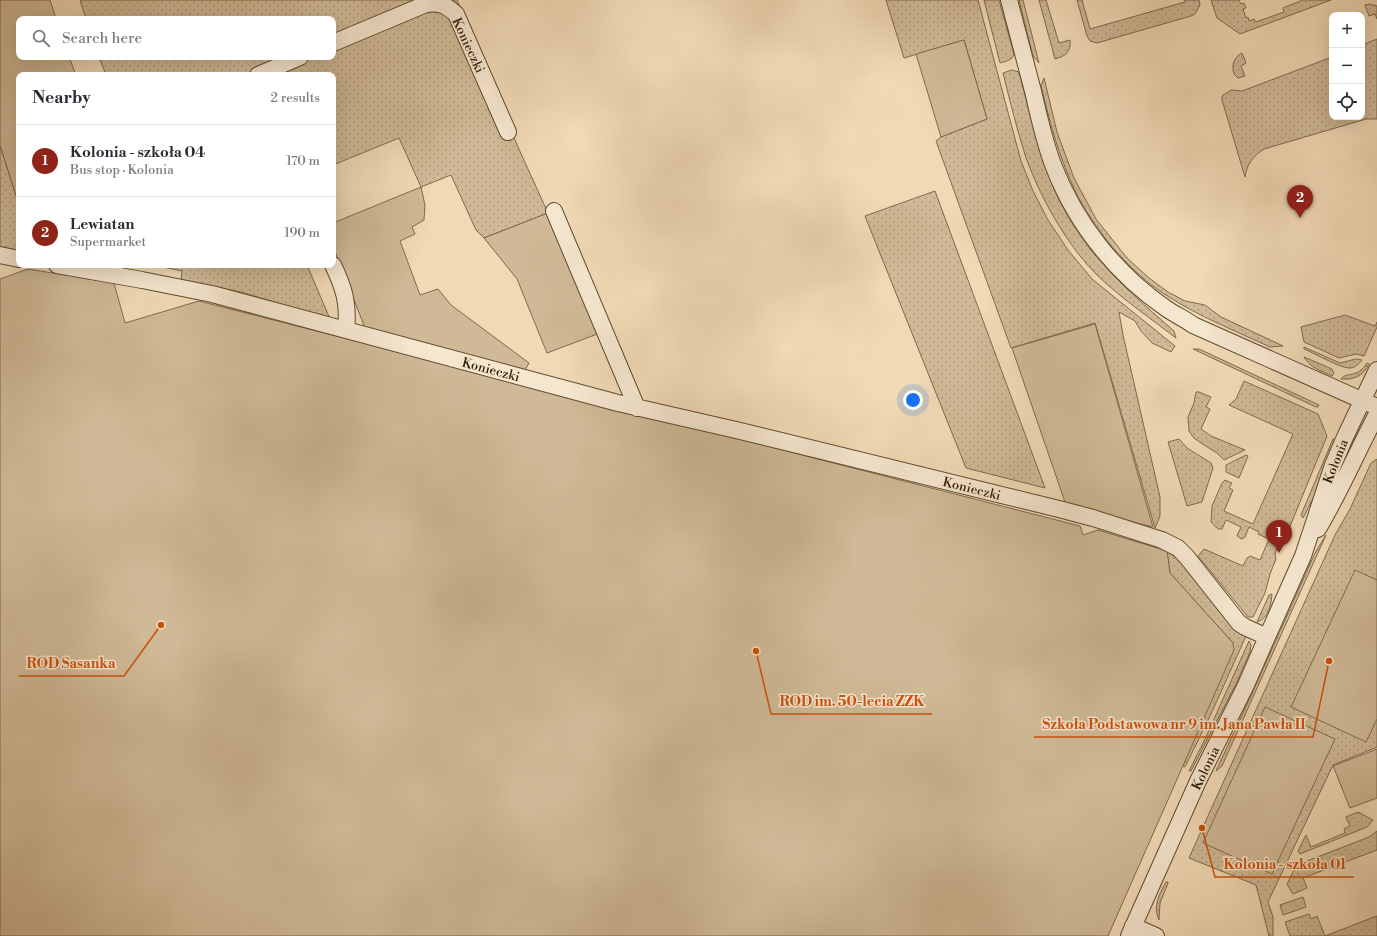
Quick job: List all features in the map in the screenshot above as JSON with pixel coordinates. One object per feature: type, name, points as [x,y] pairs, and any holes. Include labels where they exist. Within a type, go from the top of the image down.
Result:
[{"type":"street","points":[[1009,0],[1044,137],[1054,167],[1065,193],[1081,221],[1100,248],[1123,272],[1146,292],[1167,309],[1193,325],[1377,407]]},
{"type":"street","name":"Konieczki","points":[[336,42],[426,4],[437,3],[448,8],[456,14],[508,132]]},
{"type":"street","points":[[265,72],[293,60]]},
{"type":"street","points":[[554,211],[637,408]]},
{"type":"street","points":[[0,255],[16,258]]},
{"type":"street","name":"Konieczki","points":[[74,268],[212,294],[637,408],[813,448],[1093,518],[1162,540],[1178,548],[1239,623],[1268,637]]},
{"type":"street","points":[[335,268],[344,291],[347,304],[348,314],[346,330]]},
{"type":"street","name":"Kolonia","points":[[1131,931],[1198,782],[1268,637],[1302,556],[1331,471],[1345,437],[1377,370]]},
{"type":"street","name":"Kolonia","points":[[1302,556],[1338,495],[1361,444],[1377,414]]},
{"type":"street","points":[[1131,931],[1156,936]]},
{"type":"shaded area","points":[[0,0],[50,0],[55,16],[16,16],[16,60],[70,60],[75,72],[16,72],[16,196],[0,145]]},
{"type":"shaded area","points":[[80,0],[457,0],[518,147],[548,213],[484,238],[476,230],[451,175],[421,187],[399,138],[336,164],[336,72],[105,72],[100,60],[336,60],[336,16],[85,16]]},
{"type":"shaded area","points":[[886,0],[978,0],[1021,161],[1033,191],[1048,220],[1068,250],[1092,279],[1175,346],[1171,352],[1152,343],[1141,331],[1135,321],[1119,312],[1160,497],[1160,516],[1155,528],[1095,323],[1011,348],[936,141],[941,137],[987,119],[964,40],[904,58]]},
{"type":"shaded area","points":[[984,0],[999,0],[1014,54],[1012,58],[1000,63]]},
{"type":"shaded area","points":[[1019,0],[1023,0],[1039,63],[1033,56]]},
{"type":"shaded area","points":[[1039,0],[1046,0],[1059,43],[1070,40],[1070,48],[1067,53],[1055,59]]},
{"type":"shaded area","points":[[1077,0],[1082,0],[1090,29],[1185,2],[1184,0],[1199,0],[1200,5],[1195,14],[1191,16],[1097,43],[1090,41],[1087,36]]},
{"type":"shaded area","points":[[1211,0],[1239,0],[1241,4],[1244,3],[1246,8],[1243,9],[1246,18],[1248,17],[1249,21],[1254,19],[1256,22],[1284,12],[1283,8],[1303,0],[1331,0],[1240,34],[1217,18]]},
{"type":"shaded area","points":[[1369,4],[1377,6],[1377,19],[1375,14],[1369,16],[1365,5]]},
{"type":"shaded area","points":[[1377,39],[1377,119],[1365,119],[1365,44]]},
{"type":"shaded area","points":[[964,40],[987,119],[941,137],[916,54]]},
{"type":"shaded area","points":[[1242,53],[1246,63],[1241,66],[1245,76],[1238,78],[1234,74],[1233,64],[1235,59]]},
{"type":"shaded area","points":[[1329,58],[1329,120],[1363,120],[1264,149],[1251,161],[1247,168],[1245,177],[1222,100],[1222,96],[1231,90],[1242,91]]},
{"type":"shaded area","points":[[1012,70],[1019,72],[1033,128],[1045,165],[1069,218],[1079,234],[1103,265],[1130,292],[1174,331],[1176,338],[1104,282],[1084,261],[1064,234],[1039,188],[1026,158],[1003,73]]},
{"type":"shaded area","points":[[1044,78],[1057,132],[1074,178],[1096,219],[1127,258],[1149,278],[1168,292],[1185,301],[1205,305],[1221,317],[1283,346],[1270,347],[1193,311],[1145,280],[1113,248],[1082,204],[1070,180],[1057,145],[1041,86]]},
{"type":"shaded area","points":[[0,145],[16,196],[16,250],[0,247]]},
{"type":"shaded area","points":[[421,187],[425,205],[424,220],[412,227],[415,234],[400,241],[420,295],[438,289],[451,305],[529,363],[525,370],[365,328],[336,254],[336,222]]},
{"type":"shaded area","points":[[935,191],[1045,488],[966,468],[865,216]]},
{"type":"shaded area","points":[[548,213],[600,333],[547,353],[517,279],[484,238]]},
{"type":"shaded area","points":[[168,268],[308,268],[330,319],[241,292],[181,280],[182,271]]},
{"type":"shaded area","points":[[28,269],[114,283],[125,323],[199,301],[1080,526],[1083,535],[1098,530],[1167,551],[1170,573],[1233,643],[1234,650],[1108,936],[0,936],[0,279]]},
{"type":"shaded area","points":[[1345,315],[1375,326],[1377,322],[1377,327],[1364,356],[1356,354],[1339,358],[1304,342],[1301,327]]},
{"type":"shaded area","points":[[1095,324],[1153,527],[1066,505],[1012,348]]},
{"type":"shaded area","points":[[1304,347],[1340,363],[1356,359],[1362,360],[1355,367],[1349,368],[1333,363],[1304,349]]},
{"type":"shaded area","points":[[1193,349],[1199,349],[1319,405],[1316,407]]},
{"type":"shaded area","points":[[1304,357],[1332,369],[1334,373],[1332,376],[1316,369]]},
{"type":"shaded area","points":[[1367,363],[1369,364],[1367,368],[1358,376],[1350,379],[1341,379],[1346,375],[1360,371]]},
{"type":"shaded area","points":[[1244,381],[1318,414],[1327,436],[1284,541],[1279,543],[1275,554],[1276,559],[1265,593],[1253,617],[1248,617],[1198,556],[1204,549],[1243,566],[1247,558],[1250,556],[1260,560],[1269,539],[1258,534],[1259,532],[1249,527],[1245,537],[1242,539],[1237,536],[1241,527],[1226,520],[1222,529],[1219,529],[1211,522],[1212,506],[1222,483],[1225,480],[1232,483],[1229,488],[1233,490],[1224,511],[1253,524],[1293,434],[1229,405],[1236,399]]},
{"type":"shaded area","points":[[1196,392],[1211,397],[1206,407],[1210,409],[1201,429],[1211,436],[1245,450],[1224,460],[1217,453],[1194,438],[1189,431],[1188,417],[1194,403]]},
{"type":"shaded area","points":[[1179,439],[1187,448],[1211,463],[1213,468],[1202,502],[1187,506],[1168,442]]},
{"type":"shaded area","points":[[1333,439],[1336,439],[1319,487],[1303,518],[1301,515]]},
{"type":"shaded area","points":[[1246,455],[1248,456],[1239,478],[1226,472],[1226,465]]},
{"type":"shaded area","points":[[1377,459],[1377,747],[1333,765],[1268,902],[1273,917],[1273,936],[1269,936],[1256,885],[1189,858],[1335,535],[1350,509],[1371,463]]},
{"type":"shaded area","points":[[1326,535],[1222,766],[1216,771],[1315,553]]},
{"type":"shaded area","points":[[1167,551],[1180,561],[1234,626],[1246,636],[1185,767],[1183,766],[1233,643],[1170,573]]},
{"type":"shaded area","points":[[1355,570],[1377,580],[1377,719],[1366,742],[1291,707]]},
{"type":"shaded area","points":[[1272,594],[1269,611],[1261,620],[1257,622],[1269,595]]},
{"type":"shaded area","points":[[1249,641],[1251,645],[1250,652],[1237,682],[1191,771],[1189,771],[1205,739]]},
{"type":"shaded area","points":[[1265,707],[1335,739],[1272,874],[1203,843]]},
{"type":"shaded area","points":[[1377,749],[1377,798],[1350,808],[1333,766]]},
{"type":"shaded area","points":[[1358,812],[1373,820],[1367,827],[1300,854],[1298,851],[1306,835],[1311,847],[1345,833],[1344,829],[1350,826],[1346,817]]},
{"type":"shaded area","points":[[1377,831],[1377,850],[1303,878],[1307,888],[1293,894],[1287,884],[1296,866],[1369,837]]},
{"type":"shaded area","points":[[1166,882],[1168,883],[1160,903],[1159,920],[1157,915],[1157,905],[1159,896]]},
{"type":"shaded area","points":[[1303,897],[1306,907],[1283,915],[1280,905]]},
{"type":"shaded area","points":[[1309,914],[1311,919],[1317,916],[1325,936],[1290,936],[1285,922]]},
{"type":"shaded area","points":[[1377,916],[1377,936],[1325,936]]},
{"type":"place","name":"Lewiatan","points":[[1300,218]]},
{"type":"place","name":"Kolonia - szkoła 04","points":[[1279,553]]},
{"type":"place","name":"ROD Sasanka","points":[[161,625]]},
{"type":"place","name":"ROD im. 50-lecia ZZK","points":[[756,651]]},
{"type":"place","name":"Szkoła Podstawowa nr 9 im. Jana Pawła II","points":[[1329,661]]},
{"type":"place","name":"Kolonia - szkoła 01","points":[[1202,828]]}]
